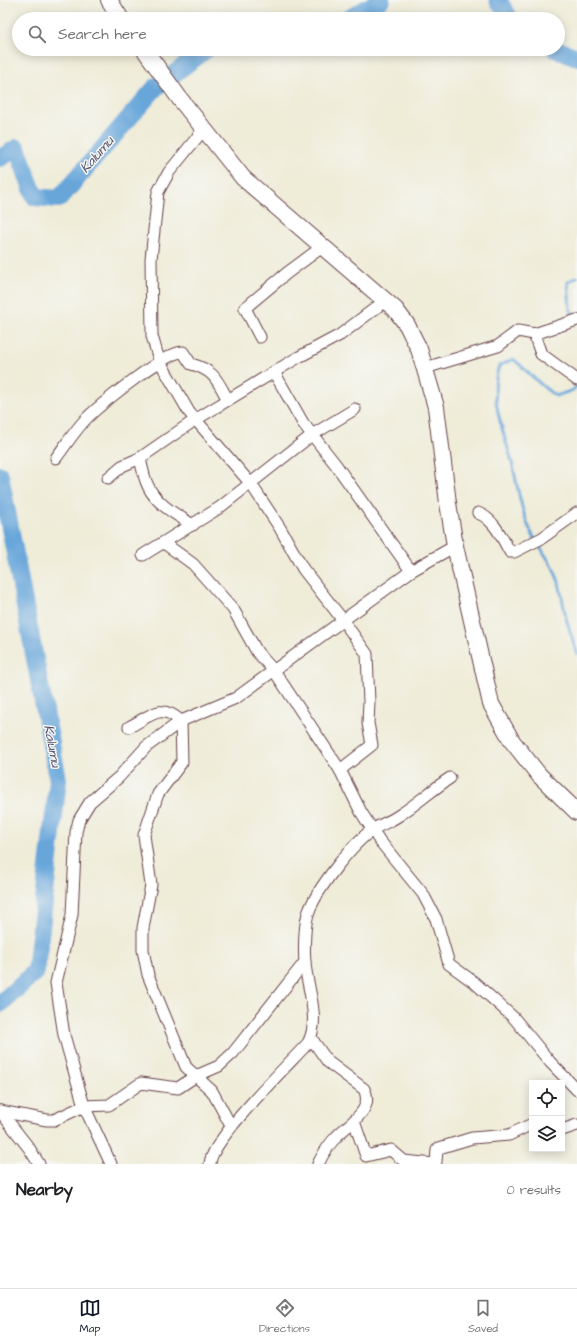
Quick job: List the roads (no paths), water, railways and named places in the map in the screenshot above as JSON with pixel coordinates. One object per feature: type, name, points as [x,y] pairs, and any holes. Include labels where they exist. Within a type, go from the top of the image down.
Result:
[{"type":"main road","points":[[109,0],[117,12]]},
{"type":"main road","points":[[150,56],[180,99],[243,178],[395,309],[407,325],[419,348],[436,407],[455,546],[491,704],[512,741],[539,775],[577,812]]},
{"type":"street","points":[[204,129],[169,172],[158,192],[151,259],[152,329],[159,360],[195,420],[251,484],[280,528],[303,569],[342,620],[368,658],[368,723],[373,741],[371,746],[340,770]]},
{"type":"street","points":[[260,337],[246,308],[287,273],[322,247]]},
{"type":"street","points":[[108,478],[122,466],[140,458],[195,420],[297,358],[340,336],[385,301]]},
{"type":"street","points":[[425,368],[498,346],[518,331],[534,334],[574,321]]},
{"type":"street","points":[[534,334],[541,354],[576,379]]},
{"type":"street","points":[[56,458],[83,422],[100,405],[159,360],[178,352],[183,352],[188,362],[202,366],[213,374],[228,400]]},
{"type":"street","points":[[274,372],[312,436],[336,465],[410,571]]},
{"type":"street","points":[[143,555],[193,525],[251,484],[312,436],[355,409]]},
{"type":"street","points":[[140,458],[147,485],[153,495],[193,525]]},
{"type":"street","points":[[478,513],[491,521],[510,552],[518,551],[538,541],[577,513]]},
{"type":"street","points":[[164,543],[193,564],[233,609],[257,652],[274,672],[340,770],[373,830],[388,852],[423,894],[436,919],[449,964],[486,993],[514,1018],[550,1062],[577,1090]]},
{"type":"street","points":[[111,1164],[84,1106],[64,1035],[56,983],[72,915],[77,827],[90,802],[119,777],[146,747],[182,721],[231,701],[274,672],[342,620],[410,571],[455,546]]},
{"type":"street","points":[[129,727],[163,710],[170,712],[182,721]]},
{"type":"street","points":[[182,721],[182,762],[158,794],[144,831],[151,885],[142,933],[143,950],[148,976],[186,1067],[212,1091],[230,1126]]},
{"type":"street","points":[[210,1164],[211,1157],[230,1126],[311,1038],[313,1015],[305,962],[307,919],[316,897],[349,853],[373,830],[399,816],[450,778]]},
{"type":"street","points":[[0,1111],[54,1120],[84,1106],[109,1105],[141,1083],[173,1089],[183,1085],[196,1076],[219,1066],[232,1053],[305,962]]},
{"type":"street","points":[[311,1038],[328,1062],[365,1091],[364,1108],[354,1121],[336,1137],[318,1164]]},
{"type":"street","points":[[0,1111],[29,1148],[39,1164]]},
{"type":"street","points":[[354,1121],[368,1160],[391,1150],[404,1161],[434,1164],[436,1162],[437,1150],[439,1148],[472,1138],[509,1135],[529,1125]]},
{"type":"street","points":[[565,1129],[577,1125]]},
{"type":"waterway","name":"Kalumu","points":[[360,12],[381,0]]},
{"type":"waterway","points":[[498,0],[506,12]]},
{"type":"waterway","points":[[565,53],[577,57]]},
{"type":"waterway","name":"Kalumu","points":[[0,158],[17,148],[35,197],[59,199],[155,88],[198,56]]},
{"type":"waterway","points":[[576,318],[570,309],[568,282],[577,277]]},
{"type":"waterway","points":[[535,539],[523,511],[512,462],[498,414],[495,390],[499,366],[513,359],[556,396],[573,390],[577,386]]},
{"type":"waterway","name":"Kalumu","points":[[0,475],[58,780],[36,971],[0,1004]]},
{"type":"waterway","points":[[538,544],[553,567],[559,582],[566,618],[577,654]]}]
